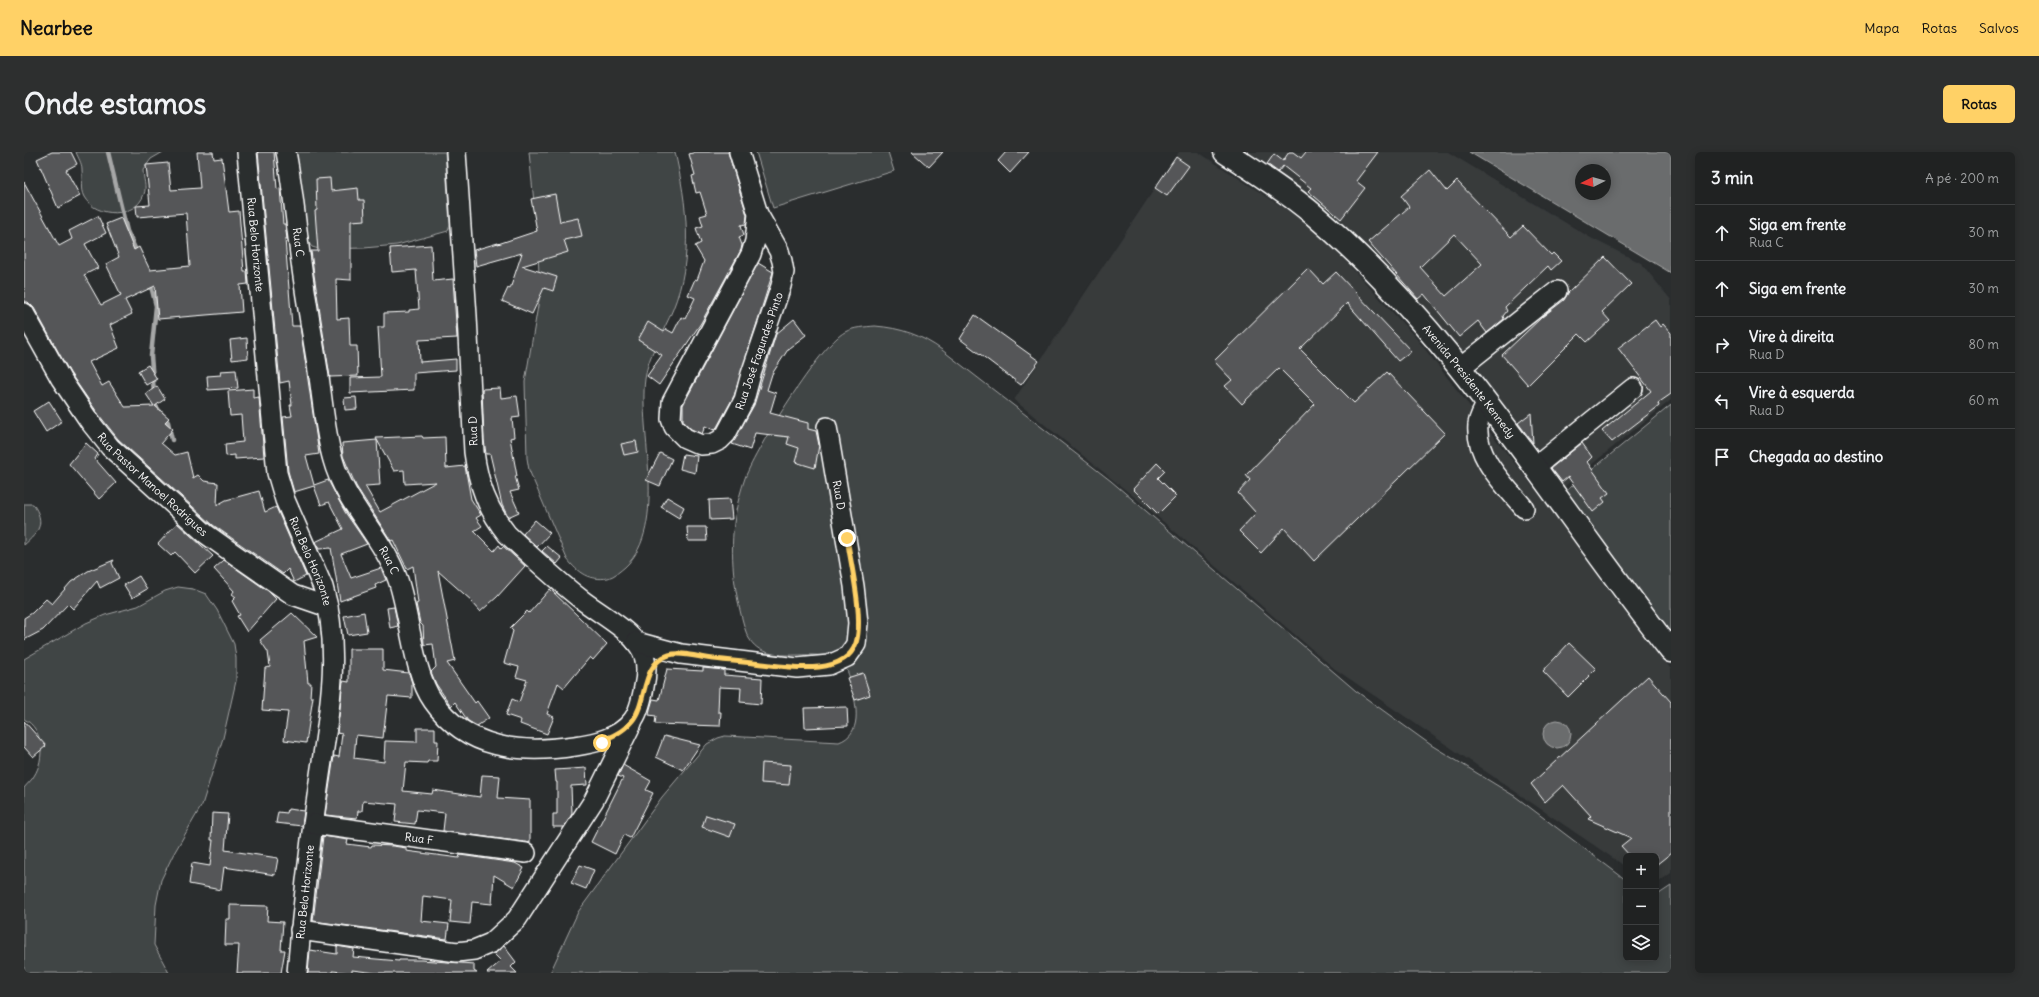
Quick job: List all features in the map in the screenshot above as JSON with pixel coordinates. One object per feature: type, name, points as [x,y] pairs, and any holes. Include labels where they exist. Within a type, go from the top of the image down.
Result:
[{"type":"main road","name":"Avenida Presidente Kennedy","points":[[1225,152],[1318,219],[1374,270],[1437,338],[1487,402],[1671,650]]},
{"type":"street","name":"Rua Belo Horizonte","points":[[247,152],[277,473],[285,500],[317,572],[328,607],[332,649],[330,697],[300,930],[297,973]]},
{"type":"street","name":"Rua C","points":[[286,152],[301,264],[332,458],[347,493],[384,551],[396,573],[407,611],[421,677],[428,694],[438,708],[457,726],[482,740],[502,747],[522,750],[543,750],[599,742],[624,730],[633,720],[643,695],[646,668]]},
{"type":"street","name":"Rua D","points":[[456,152],[474,452],[482,490],[493,514],[507,534],[579,598],[636,642],[643,653],[646,668]]},
{"type":"street","name":"Rua José Fagundes Pinto","points":[[739,152],[758,214],[779,251],[784,272],[776,304],[753,368],[744,400],[733,423],[720,440],[712,444],[701,445],[693,443],[685,438],[674,427],[671,420],[672,402],[751,254],[756,241],[758,214]]},
{"type":"street","points":[[1460,368],[1557,291]]},
{"type":"street","name":"Rua Pastor Manoel Rodrigues","points":[[24,313],[61,379],[94,427],[110,447],[206,534],[293,595],[328,607]]},
{"type":"street","points":[[1535,467],[1633,388]]},
{"type":"street","points":[[1487,402],[1478,424],[1484,457],[1494,472],[1524,508]]},
{"type":"street","name":"Rua D","points":[[636,642],[676,653],[714,659],[808,668],[837,662],[852,650],[856,644],[858,623],[854,586],[827,427]]},
{"type":"street","points":[[643,695],[650,672],[656,663],[665,656],[676,653]]},
{"type":"street","points":[[300,930],[457,952],[474,950],[491,943],[508,929],[527,906],[594,800],[610,770],[633,720]]},
{"type":"street","points":[[599,742],[607,746],[610,752],[610,770]]},
{"type":"street","name":"Rua F","points":[[313,824],[526,852]]},
{"type":"shaded area","points":[[76,152],[163,152],[151,159],[143,170],[145,191],[140,202],[133,208],[116,213],[97,209],[84,197],[81,187],[82,167]]},
{"type":"shaded area","points":[[295,152],[445,152],[450,225],[448,231],[397,245],[364,248],[319,249],[312,247],[308,242]]},
{"type":"shaded area","points":[[529,152],[675,152],[683,192],[686,231],[684,270],[680,289],[673,309],[649,361],[645,379],[644,401],[649,478],[649,503],[646,528],[638,549],[625,567],[615,575],[608,578],[601,579],[584,575],[567,559],[529,470],[527,458],[525,382],[540,294],[537,233]]},
{"type":"shaded area","points":[[756,152],[888,152],[894,171],[773,208]]},
{"type":"shaded area","points":[[1179,152],[1198,152],[1315,228],[1417,339],[1553,512],[1671,669],[1671,873],[1659,882],[1659,853],[1623,853],[1623,865],[1335,669],[1138,500],[1014,400]]},
{"type":"shaded area","points":[[1237,152],[1448,152],[1591,238],[1641,263],[1671,300],[1671,400],[1559,491],[1446,342]]},
{"type":"shaded area","points":[[1469,152],[1671,152],[1671,273]]},
{"type":"shaded area","points":[[875,326],[893,328],[918,336],[942,350],[1111,481],[1356,691],[1431,745],[1516,797],[1623,878],[1623,961],[1659,961],[1659,894],[1671,886],[1671,973],[550,973],[578,912],[662,797],[707,744],[725,736],[839,742],[849,736],[853,730],[856,719],[855,702],[849,675],[843,664],[831,658],[818,655],[775,654],[762,651],[752,643],[745,629],[735,587],[732,544],[735,516],[745,478],[751,464],[775,422],[820,356],[845,332],[856,328]]},
{"type":"shaded area","points":[[1671,405],[1671,632],[1566,491]]},
{"type":"shaded area","points":[[24,504],[33,504],[40,522],[34,536],[24,545]]},
{"type":"shaded area","points":[[178,587],[193,589],[206,594],[217,610],[234,644],[236,658],[236,681],[223,738],[202,805],[173,855],[161,880],[156,905],[154,945],[169,973],[24,973],[24,788],[33,778],[38,769],[41,745],[36,730],[24,719],[24,659],[86,623],[105,615],[138,606],[165,591]]},
{"type":"shaded area","points":[[1557,720],[1563,721],[1567,724],[1570,728],[1570,740],[1567,744],[1563,747],[1557,748],[1551,747],[1547,744],[1544,740],[1543,734],[1544,728],[1547,724],[1551,721]]},
{"type":"building","points":[[52,152],[71,152],[77,164],[66,170],[80,196],[58,208],[37,159]]},
{"type":"building","points":[[197,152],[213,152],[214,159],[222,158],[229,212],[239,211],[244,272],[247,272],[248,284],[240,285],[242,312],[158,319],[155,286],[125,300],[132,314],[110,325],[119,348],[89,362],[102,386],[109,382],[125,407],[154,406],[146,394],[157,386],[165,399],[155,406],[169,418],[165,422],[173,429],[161,443],[175,455],[187,452],[193,478],[198,475],[204,481],[218,483],[217,505],[226,500],[259,491],[265,512],[276,507],[306,576],[294,582],[288,569],[283,574],[213,525],[118,439],[99,415],[70,373],[34,308],[28,302],[24,302],[24,182],[59,246],[72,239],[69,231],[98,216],[106,233],[85,244],[98,268],[84,275],[101,305],[121,295],[106,264],[119,257],[106,224],[121,218],[134,250],[139,247],[150,270],[190,266],[186,213],[137,217],[136,206],[150,205],[146,165],[168,163],[171,190],[200,188]]},
{"type":"building","points":[[258,152],[274,152],[277,189],[280,188],[283,224],[285,224],[287,239],[285,239],[292,326],[300,326],[319,454],[306,456],[314,485],[328,480],[345,512],[367,544],[341,554],[351,578],[381,568],[386,580],[375,585],[376,588],[340,601],[331,548],[319,549],[315,542],[343,529],[329,502],[321,505],[314,486],[294,492],[288,471],[283,417],[292,416],[290,405],[292,405],[289,381],[280,383]]},
{"type":"building","points":[[696,152],[728,152],[747,215],[746,224],[741,225],[744,235],[739,237],[742,245],[741,250],[701,323],[659,385],[647,376],[662,355],[638,340],[648,322],[664,332],[666,329],[673,333],[681,317],[685,319],[695,298],[688,295],[695,279],[697,280],[704,261],[695,246],[701,243],[696,228],[703,226],[700,216],[707,214],[700,192],[696,193],[692,176],[695,175],[689,154]]},
{"type":"building","points":[[912,152],[943,152],[929,167]]},
{"type":"building","points":[[1006,152],[1029,152],[1010,173],[998,161]]},
{"type":"building","points":[[1289,152],[1293,152],[1301,158],[1306,152],[1378,152],[1356,181],[1365,188],[1341,219],[1308,191],[1311,188],[1283,166],[1278,172],[1267,164],[1274,154],[1283,161]]},
{"type":"building","points":[[1176,157],[1189,166],[1167,196],[1155,188]]},
{"type":"building","points":[[1430,170],[1447,191],[1457,181],[1511,237],[1523,226],[1551,255],[1553,253],[1561,261],[1551,270],[1548,266],[1505,307],[1507,311],[1503,316],[1504,319],[1487,333],[1478,321],[1459,337],[1424,294],[1418,299],[1368,242],[1409,207],[1401,196]],"holes":[[[1454,234],[1482,264],[1446,296],[1420,267]]]},
{"type":"building","points":[[330,178],[331,191],[358,188],[359,200],[364,200],[365,220],[351,221],[351,280],[336,279],[337,319],[349,318],[350,346],[357,346],[358,376],[330,377],[314,275],[311,251],[318,251],[315,211],[317,210],[316,179]]},
{"type":"building","points":[[555,194],[560,222],[578,218],[582,236],[564,240],[568,252],[522,266],[557,277],[553,291],[544,288],[532,314],[502,301],[508,288],[510,289],[522,253],[476,266],[474,250],[537,231],[531,199]]},
{"type":"building","points":[[431,245],[433,281],[453,279],[457,338],[419,340],[420,362],[456,359],[456,370],[414,373],[414,390],[350,393],[350,378],[381,377],[378,327],[384,327],[384,313],[409,312],[409,310],[419,309],[416,270],[392,272],[390,248]]},
{"type":"building","points":[[1605,257],[1631,284],[1602,312],[1610,321],[1587,342],[1579,334],[1528,385],[1502,355],[1542,317],[1564,300],[1568,293]]},
{"type":"building","points":[[758,263],[773,272],[734,396],[717,427],[714,430],[705,426],[702,434],[691,429],[683,421],[683,405]]},
{"type":"building","points":[[1308,268],[1323,284],[1336,272],[1411,351],[1398,361],[1347,303],[1300,349],[1354,403],[1387,372],[1445,433],[1314,561],[1284,528],[1261,553],[1239,531],[1256,513],[1238,493],[1250,480],[1246,475],[1315,404],[1279,368],[1242,404],[1225,386],[1232,380],[1214,361]]},
{"type":"building","points":[[975,315],[1039,361],[1021,385],[960,339]]},
{"type":"building","points":[[794,319],[806,335],[789,348],[772,374],[767,390],[776,393],[770,413],[808,423],[808,429],[816,431],[819,445],[815,468],[795,462],[799,448],[787,444],[789,437],[755,433],[750,450],[732,444],[754,405],[776,334]]},
{"type":"building","points":[[1655,320],[1660,327],[1663,324],[1671,333],[1671,394],[1658,403],[1659,406],[1612,442],[1602,431],[1651,391],[1618,348]]},
{"type":"building","points":[[247,338],[248,358],[232,360],[230,340]]},
{"type":"building","points":[[148,365],[157,379],[146,385],[138,371]]},
{"type":"building","points":[[236,370],[238,388],[208,390],[207,376],[221,375],[220,371]]},
{"type":"building","points":[[500,388],[501,398],[517,396],[520,417],[512,418],[514,437],[510,438],[517,476],[515,476],[519,490],[510,492],[519,512],[508,517],[502,505],[490,454],[486,454],[484,440],[482,389]]},
{"type":"building","points":[[253,389],[253,398],[259,397],[264,457],[235,459],[235,455],[226,456],[225,444],[243,442],[241,415],[230,416],[228,391]]},
{"type":"building","points":[[356,397],[357,409],[345,410],[344,398]]},
{"type":"building","points":[[49,401],[62,421],[46,432],[33,411]]},
{"type":"building","points":[[1531,413],[1533,443],[1518,423]]},
{"type":"building","points":[[422,436],[423,438],[445,437],[446,468],[465,466],[471,499],[481,515],[476,518],[482,526],[474,531],[494,551],[499,545],[501,548],[503,546],[525,566],[497,597],[480,612],[471,602],[472,601],[438,571],[455,661],[447,663],[475,703],[477,701],[489,718],[477,726],[468,721],[455,702],[451,706],[436,684],[431,672],[436,667],[433,644],[424,645],[423,626],[420,623],[416,604],[418,603],[413,566],[407,569],[393,540],[391,541],[356,486],[343,456],[342,443],[377,440],[380,485],[365,486],[380,512],[436,482],[405,484],[404,470],[394,471],[376,438]]},
{"type":"building","points":[[636,441],[638,452],[624,455],[621,444]]},
{"type":"building","points":[[86,443],[98,454],[95,459],[116,483],[99,499],[69,464]]},
{"type":"building","points":[[1582,443],[1592,457],[1587,462],[1609,493],[1602,498],[1605,502],[1593,512],[1568,477],[1562,482],[1551,468]]},
{"type":"building","points":[[660,453],[672,459],[660,486],[646,480]]},
{"type":"building","points":[[683,454],[697,456],[695,473],[680,469]]},
{"type":"building","points":[[1157,463],[1165,471],[1158,478],[1176,496],[1158,514],[1133,489]]},
{"type":"building","points":[[667,497],[684,507],[679,518],[661,507]]},
{"type":"building","points":[[730,499],[732,519],[710,520],[709,500]]},
{"type":"building","points":[[535,520],[550,533],[537,547],[523,534]]},
{"type":"building","points":[[177,523],[213,556],[195,573],[175,552],[171,556],[158,544]]},
{"type":"building","points":[[687,527],[706,527],[707,541],[688,541]]},
{"type":"building","points":[[547,546],[562,558],[557,564],[542,551]]},
{"type":"building","points":[[114,560],[112,563],[119,578],[100,588],[97,581],[73,609],[68,604],[43,630],[24,640],[24,618],[32,613],[46,599],[52,604],[71,582],[88,571]]},
{"type":"building","points":[[224,560],[268,591],[276,599],[247,632],[237,616],[240,615],[232,601],[236,597],[232,594],[234,591],[214,569]]},
{"type":"building","points":[[139,576],[147,589],[132,598],[124,585]]},
{"type":"building","points":[[550,589],[607,644],[593,660],[590,657],[564,688],[558,683],[547,714],[554,717],[547,734],[520,724],[521,720],[506,715],[512,699],[519,702],[527,680],[516,677],[519,667],[504,663],[513,631],[510,628],[527,611],[529,613]]},
{"type":"building","points":[[394,607],[398,626],[390,628],[387,608]]},
{"type":"building","points":[[364,612],[367,632],[348,635],[344,616]]},
{"type":"building","points":[[292,613],[317,637],[304,641],[308,683],[311,683],[310,697],[313,697],[306,743],[284,740],[288,712],[262,710],[265,668],[270,667],[268,652],[260,640]]},
{"type":"building","points":[[1569,643],[1596,669],[1568,697],[1543,671]]},
{"type":"building","points":[[349,649],[383,649],[383,670],[409,673],[412,683],[412,698],[388,696],[383,738],[356,735],[354,758],[384,762],[385,741],[417,742],[417,728],[435,728],[435,741],[438,741],[437,761],[428,761],[427,763],[406,762],[403,791],[432,794],[433,790],[480,797],[482,775],[500,776],[498,798],[530,800],[530,843],[443,831],[445,813],[417,810],[415,824],[395,822],[397,804],[363,801],[362,811],[358,811],[357,818],[325,815],[334,756],[339,757],[342,734],[337,733],[343,681],[349,682]]},
{"type":"building","points":[[703,668],[724,670],[724,675],[762,678],[761,704],[740,702],[741,688],[719,687],[718,712],[721,712],[720,726],[655,724],[656,716],[649,715],[650,709],[653,699],[659,700],[667,669],[703,671]]},
{"type":"building","points":[[863,673],[870,695],[855,700],[847,678]]},
{"type":"building","points":[[1648,676],[1671,702],[1671,853],[1659,863],[1659,853],[1627,853],[1621,846],[1631,838],[1588,819],[1591,816],[1563,785],[1545,802],[1531,784]]},
{"type":"building","points":[[847,707],[848,726],[805,728],[804,708]]},
{"type":"building","points":[[24,721],[46,746],[33,757],[24,747]]},
{"type":"building","points":[[664,736],[700,745],[683,770],[656,757]]},
{"type":"building","points":[[762,763],[791,765],[789,785],[761,783]]},
{"type":"building","points":[[623,765],[651,781],[646,790],[653,793],[630,838],[624,835],[615,854],[591,842],[623,778],[618,776]]},
{"type":"building","points":[[586,768],[587,785],[571,786],[572,814],[564,827],[553,827],[553,814],[557,814],[557,782],[555,770]]},
{"type":"building","points":[[288,809],[304,811],[302,826],[276,823],[278,812],[287,813]]},
{"type":"building","points":[[212,813],[228,814],[225,850],[278,858],[275,875],[224,867],[221,890],[189,884],[192,863],[210,866],[213,840],[211,840]]},
{"type":"building","points":[[706,815],[735,824],[730,837],[702,827]]},
{"type":"building","points":[[323,836],[348,840],[347,844],[371,847],[372,845],[393,846],[406,848],[406,851],[459,858],[460,855],[515,863],[524,868],[514,887],[494,875],[492,904],[472,902],[470,924],[450,922],[452,900],[423,896],[421,921],[449,924],[447,939],[313,921]]},
{"type":"building","points":[[580,865],[594,870],[586,889],[571,883]]},
{"type":"building","points":[[230,905],[268,906],[267,921],[283,922],[281,950],[285,950],[281,973],[237,973],[239,945],[225,945],[226,919],[230,919]]},
{"type":"building","points":[[337,946],[354,949],[353,957],[399,961],[421,960],[474,964],[474,971],[477,973],[376,973],[352,970],[352,973],[332,971],[332,973],[308,973],[310,950],[337,954]]},
{"type":"building","points":[[504,946],[516,962],[511,967],[517,973],[487,973],[501,961],[494,954]]},
{"type":"waterway","points":[[108,152],[127,231],[138,255]]},
{"type":"waterway","points":[[150,282],[156,306],[151,356],[154,393]]},
{"type":"waterway","points":[[154,401],[155,405],[168,422],[172,440]]},
{"type":"route","points":[[602,743],[599,742],[624,730],[633,720],[650,672],[656,663],[670,654],[676,653],[714,659],[797,668],[830,665],[847,657],[856,644],[858,623],[847,538]]}]
